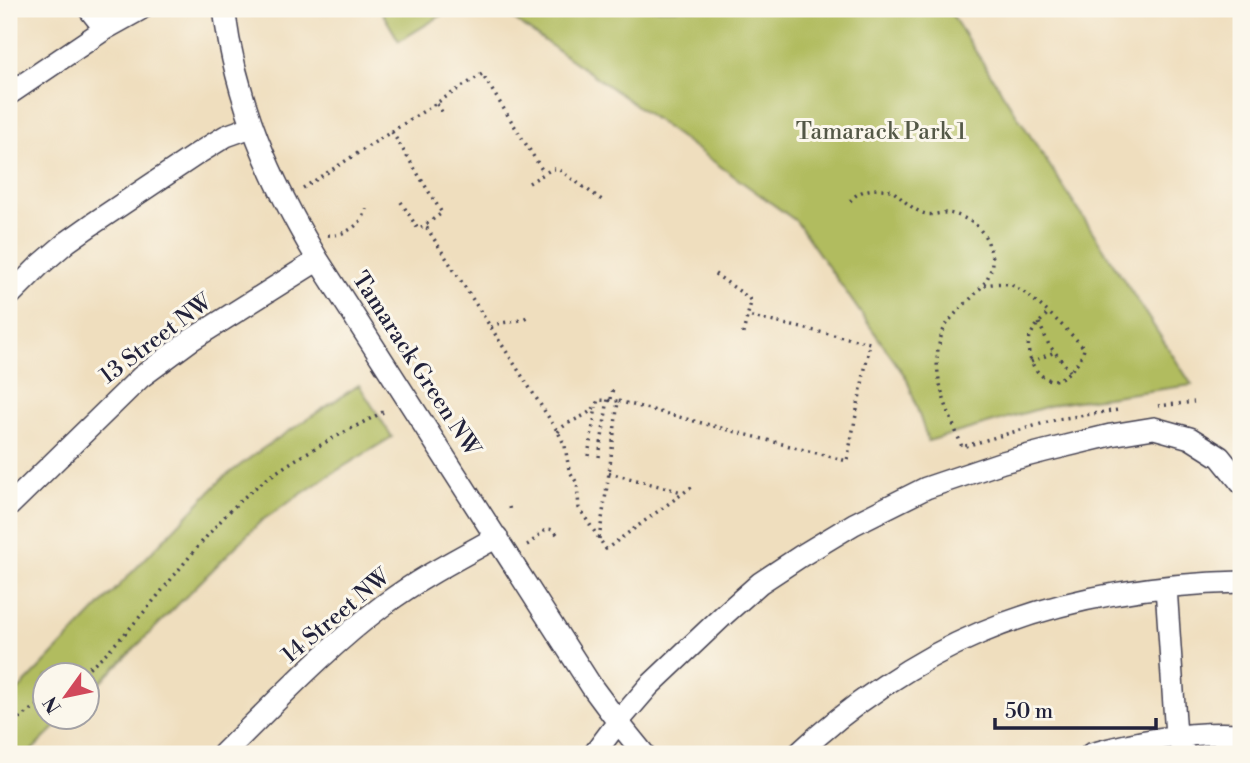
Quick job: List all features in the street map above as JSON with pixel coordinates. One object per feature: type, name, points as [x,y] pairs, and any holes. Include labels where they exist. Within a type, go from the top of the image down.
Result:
[{"type":"street","points":[[89,9],[105,29]]},
{"type":"street","points":[[9,94],[105,29],[141,9]]},
{"type":"street","name":"Tamarack Green NW","points":[[224,9],[251,127],[285,203],[318,260],[592,687],[644,754]]},
{"type":"street","points":[[9,296],[57,250],[90,225],[226,136],[251,127]]},
{"type":"street","name":"13 Street NW","points":[[9,506],[141,377],[191,340],[318,260]]},
{"type":"street","points":[[594,754],[649,686],[761,583],[854,524],[926,488],[1045,451],[1154,428],[1190,438],[1220,457],[1241,483]]},
{"type":"street","name":"14 Street NW","points":[[223,754],[365,619],[428,576],[497,537]]},
{"type":"street","points":[[798,754],[884,686],[980,632],[1033,613],[1125,592],[1241,582]]},
{"type":"street","points":[[1166,587],[1181,745]]},
{"type":"street","points":[[1091,754],[1150,739],[1181,745],[1241,734]]},
{"type":"path","points":[[303,188],[482,74],[544,173]]},
{"type":"path","points":[[437,104],[444,115]]},
{"type":"path","points":[[392,132],[442,213],[418,229],[401,202]]},
{"type":"path","points":[[529,183],[552,169],[558,169],[602,200]]},
{"type":"path","points":[[850,201],[867,190],[891,190],[926,214],[947,213],[975,225],[984,234],[993,257],[992,267],[984,285],[947,325],[937,352],[940,382],[962,447]]},
{"type":"path","points":[[326,235],[334,236],[353,227],[367,215],[366,209]]},
{"type":"path","points":[[425,225],[558,432],[566,450],[569,470],[577,483],[580,514],[606,549],[693,485]]},
{"type":"path","points":[[715,274],[751,302],[742,337]]},
{"type":"path","points":[[984,285],[1009,284],[1048,313],[1084,348],[1076,366],[1056,380],[1044,377],[1031,362],[1031,334],[1048,313]]},
{"type":"path","points":[[588,456],[596,405],[598,400],[610,399],[847,461],[856,400],[870,343],[747,316]]},
{"type":"path","points":[[491,327],[498,322],[519,322],[527,317]]},
{"type":"path","points":[[1039,323],[1049,345],[1070,371]]},
{"type":"path","points":[[1031,362],[1055,352]]},
{"type":"path","points":[[599,457],[613,388]]},
{"type":"path","points":[[600,539],[618,401]]},
{"type":"path","points":[[558,432],[561,427],[583,417],[596,405]]},
{"type":"path","points":[[96,662],[141,616],[228,512],[258,485],[296,459],[383,412]]},
{"type":"path","points":[[610,473],[683,493]]},
{"type":"path","points":[[527,545],[545,530],[556,531],[559,537]]},
{"type":"path","points":[[9,728],[32,710]]},
{"type":"green space","points":[[380,9],[452,9],[399,41]]},
{"type":"green space","name":"Tamarack Park 1","points":[[499,9],[948,9],[1192,385],[1056,404],[928,441],[907,379],[796,221]]},
{"type":"green space","points":[[359,385],[392,437],[261,521],[102,681],[102,662],[46,662],[223,478]]},
{"type":"green space","points":[[32,676],[32,732],[51,732],[28,754],[9,754],[9,700]]}]
